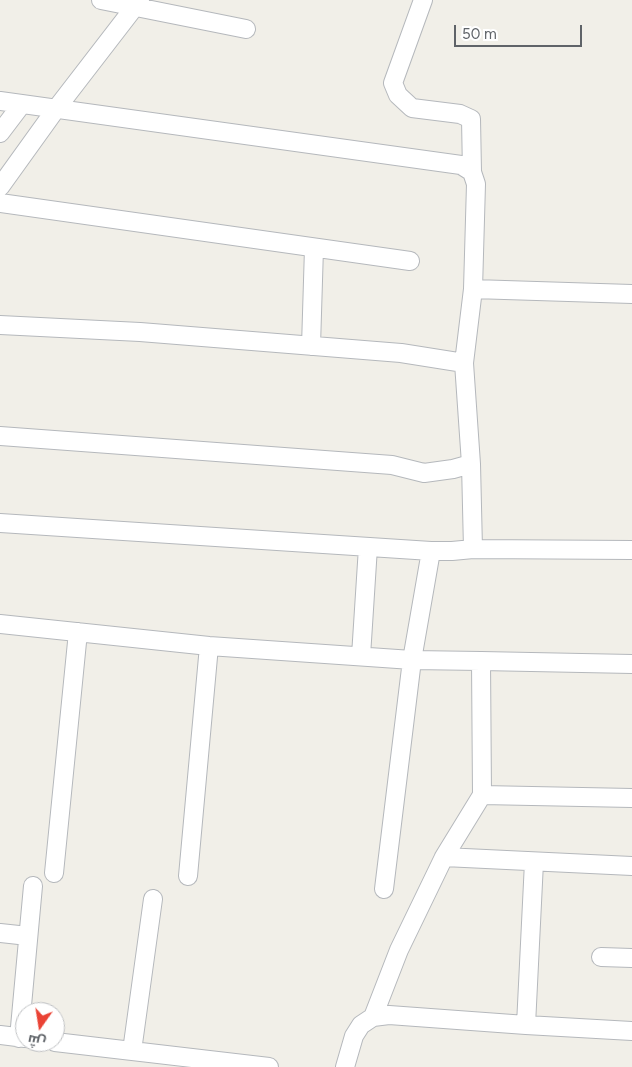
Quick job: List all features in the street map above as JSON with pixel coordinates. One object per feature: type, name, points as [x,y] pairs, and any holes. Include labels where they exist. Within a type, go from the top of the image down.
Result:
[{"type":"street","points":[[101,0],[137,4],[246,29]]},
{"type":"street","points":[[423,0],[392,83],[398,95],[412,108],[460,114],[470,119],[472,172],[476,184],[473,288],[464,363],[471,464],[473,549]]},
{"type":"street","points":[[0,187],[56,109],[137,4]]},
{"type":"street","points":[[0,101],[461,166],[472,172]]},
{"type":"street","points":[[0,133],[22,104]]},
{"type":"street","points":[[0,203],[410,262]]},
{"type":"street","points":[[311,346],[314,248]]},
{"type":"street","points":[[473,288],[632,294]]},
{"type":"street","points":[[0,324],[140,332],[401,353],[464,363]]},
{"type":"street","points":[[0,436],[392,465],[424,473],[453,469],[471,464]]},
{"type":"street","points":[[0,523],[452,552],[473,549],[632,550]]},
{"type":"street","points":[[361,656],[368,547]]},
{"type":"street","points":[[384,890],[412,660],[431,551]]},
{"type":"street","points":[[0,624],[209,646],[412,660],[632,664]]},
{"type":"street","points":[[54,873],[78,632]]},
{"type":"street","points":[[188,876],[209,646]]},
{"type":"street","points":[[373,1017],[399,950],[444,857],[482,795],[481,661]]},
{"type":"street","points":[[482,795],[632,798]]},
{"type":"street","points":[[444,857],[632,866]]},
{"type":"street","points":[[526,1025],[534,862]]},
{"type":"street","points":[[24,1002],[33,886]]},
{"type":"street","points":[[132,1051],[153,898]]},
{"type":"street","points":[[0,933],[28,936]]},
{"type":"street","points":[[601,957],[632,958]]},
{"type":"street","points":[[345,1067],[354,1036],[361,1025],[373,1017],[388,1015],[632,1031]]},
{"type":"street","points":[[0,1035],[15,1037]]},
{"type":"street","points":[[65,1043],[269,1067]]}]
